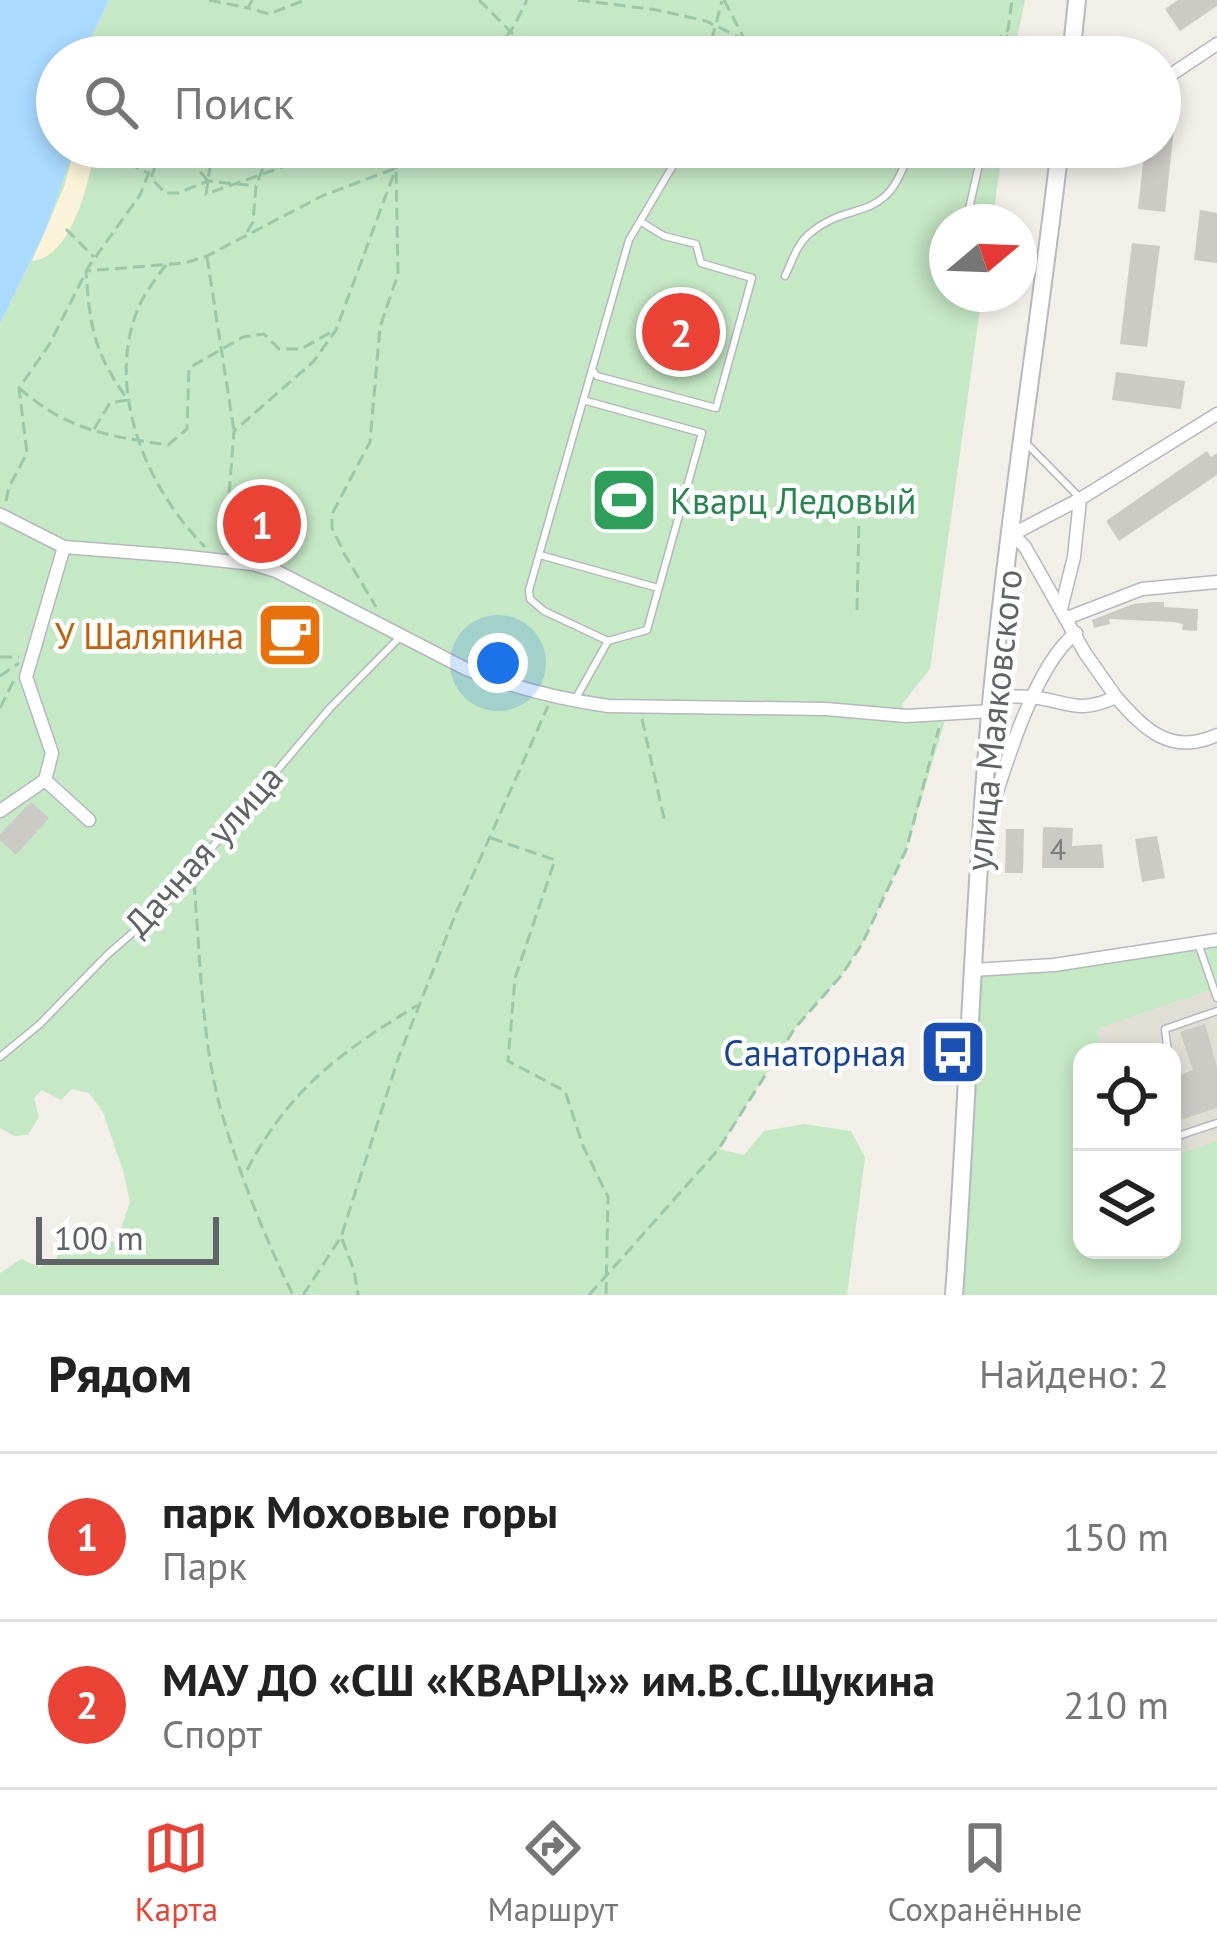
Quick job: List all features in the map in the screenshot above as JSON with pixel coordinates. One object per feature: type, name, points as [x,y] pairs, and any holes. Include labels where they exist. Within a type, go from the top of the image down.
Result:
[{"type":"main road","points":[[1073,36],[1077,0]]},
{"type":"main road","name":"улица Маяковского","points":[[954,1295],[991,704],[1057,168]]},
{"type":"street","points":[[1181,68],[1217,44]]},
{"type":"street","points":[[1217,414],[1080,499],[1013,534],[1115,697],[1141,725],[1166,741],[1194,744],[1217,735]]},
{"type":"street","points":[[1064,614],[1082,512],[1080,499]]},
{"type":"street","points":[[1,515],[64,547],[221,561],[276,572],[495,680],[574,701],[906,716],[1033,697],[1073,709],[1115,697]]},
{"type":"street","points":[[0,811],[45,780],[52,753],[26,677],[64,547]]},
{"type":"street","points":[[1064,614],[1142,589],[1217,582]]},
{"type":"street","points":[[979,848],[1033,697],[1054,653],[1076,633]]},
{"type":"street","points":[[45,780],[88,820]]},
{"type":"street","points":[[973,970],[1054,964],[1217,940]]},
{"type":"lane","points":[[583,400],[702,434],[647,630],[608,641],[544,611],[530,599],[540,555],[583,400],[593,371],[629,240],[643,223],[669,168]]},
{"type":"lane","points":[[785,276],[808,235],[877,206],[904,168]]},
{"type":"lane","points":[[970,204],[978,168]]},
{"type":"lane","points":[[593,371],[597,376],[716,408],[752,278],[701,263],[696,244],[664,236],[643,223]]},
{"type":"lane","points":[[1024,442],[1080,499]]},
{"type":"lane","points":[[540,555],[659,588]]},
{"type":"lane","name":"Дачная улица","points":[[0,1057],[160,909],[330,708],[400,637]]},
{"type":"lane","points":[[574,701],[608,641]]},
{"type":"lane","points":[[1198,943],[1217,998]]},
{"type":"lane","points":[[1165,1043],[1165,1029],[1217,1011]]},
{"type":"lane","points":[[1181,1135],[1217,1123]]},
{"type":"path","points":[[208,0],[269,14],[305,0]]},
{"type":"path","points":[[248,8],[252,0]]},
{"type":"path","points":[[479,0],[515,36]]},
{"type":"path","points":[[507,36],[527,0]]},
{"type":"path","points":[[578,0],[706,21],[735,36]]},
{"type":"path","points":[[713,36],[723,0]]},
{"type":"path","points":[[723,0],[743,36]]},
{"type":"path","points":[[1006,36],[1012,0]]},
{"type":"path","points":[[1001,36],[1007,30]]},
{"type":"path","points":[[138,168],[148,173]]},
{"type":"path","points":[[1,515],[27,453],[19,388],[49,345],[86,271],[140,195],[150,168]]},
{"type":"path","points":[[154,168],[153,185],[164,193],[178,194],[208,181],[256,186]]},
{"type":"path","points":[[193,168],[208,181]]},
{"type":"path","points":[[210,168],[206,194],[280,168]]},
{"type":"path","points":[[246,234],[253,222],[263,168]]},
{"type":"path","points":[[86,271],[166,265],[207,256],[322,196],[396,168]]},
{"type":"path","points":[[234,431],[313,362],[337,329],[396,168]]},
{"type":"path","points":[[396,168],[398,274],[378,340],[370,442],[332,514],[332,528],[373,604],[400,637]]},
{"type":"path","points":[[66,230],[95,258]]},
{"type":"path","points":[[207,256],[234,431],[221,561]]},
{"type":"path","points":[[166,265],[139,305],[124,370],[128,400],[167,504],[221,561]]},
{"type":"path","points":[[86,271],[89,318],[102,365],[128,400]]},
{"type":"path","points":[[19,388],[39,406],[81,429],[168,446],[187,429],[189,368],[243,337],[264,334],[279,349],[301,349],[337,329]]},
{"type":"path","points":[[94,429],[110,403],[128,400]]},
{"type":"path","points":[[0,489],[9,487]]},
{"type":"path","points":[[857,610],[859,520]]},
{"type":"path","points":[[0,657],[33,654]]},
{"type":"path","points":[[303,1295],[341,1237],[420,1004],[552,695]]},
{"type":"path","points":[[638,706],[650,740],[665,823]]},
{"type":"path","points":[[590,1295],[718,1150],[795,1028],[842,976],[862,944],[899,868],[947,713]]},
{"type":"path","points":[[489,838],[555,860],[515,979],[508,1061],[565,1091],[608,1197],[606,1295]]},
{"type":"path","points":[[193,869],[207,1034],[218,1097],[292,1295]]},
{"type":"path","points":[[245,1174],[304,1085],[360,1040],[420,1004]]},
{"type":"path","points":[[341,1237],[358,1295]]},
{"type":"shaded area","points":[[1217,988],[1217,1141],[1181,1153],[1181,1043],[1101,1043],[1097,1029]]},
{"type":"green space","points":[[109,0],[1025,0],[1018,36],[92,36]]},
{"type":"green space","points":[[68,168],[1000,168],[995,204],[929,204],[929,312],[980,312],[930,669],[902,704],[906,716],[947,714],[906,850],[862,944],[795,1028],[719,1149],[744,1155],[764,1131],[804,1124],[851,1131],[865,1157],[847,1295],[0,1295],[0,1273],[21,1259],[40,1267],[57,1258],[62,1238],[79,1225],[116,1243],[130,1202],[103,1112],[89,1093],[72,1089],[61,1100],[42,1090],[34,1098],[39,1117],[28,1135],[14,1136],[0,1128],[0,324],[46,229]]},
{"type":"green space","points":[[1217,940],[1217,988],[1097,1029],[1101,1043],[1073,1043],[1073,1259],[1181,1259],[1181,1153],[1217,1141],[1217,1295],[954,1295],[973,970]]},
{"type":"sand","points":[[69,168],[91,168],[68,232],[46,256],[32,261]]},
{"type":"water","points":[[0,0],[109,0],[92,36],[36,36],[36,168],[68,168],[46,229],[0,324]]},
{"type":"building","points":[[1178,0],[1217,0],[1217,6],[1180,31],[1165,9]]},
{"type":"building","points":[[1143,168],[1170,168],[1165,212],[1138,209]]},
{"type":"building","points":[[1200,210],[1217,213],[1217,263],[1194,260]]},
{"type":"building","points":[[1132,243],[1160,246],[1147,347],[1120,344]]},
{"type":"building","points":[[1116,372],[1185,381],[1181,409],[1112,400]]},
{"type":"building","points":[[1207,451],[1211,457],[1217,453],[1217,475],[1119,541],[1106,521]]},
{"type":"building","points":[[1164,602],[1164,607],[1198,609],[1197,631],[1182,630],[1183,624],[1174,622],[1109,619],[1110,624],[1094,628],[1092,620],[1133,604]]},
{"type":"building","name":"У Шаляпина","points":[[303,604],[318,616],[278,666],[263,654]]},
{"type":"building","points":[[31,802],[49,818],[16,855],[0,840],[0,834]]},
{"type":"building","points":[[1043,827],[1073,828],[1072,846],[1102,844],[1104,868],[1042,868]]},
{"type":"building","points":[[1006,829],[1024,829],[1023,873],[1005,873]]},
{"type":"building","points":[[1157,836],[1165,878],[1142,882],[1135,839]]},
{"type":"building","points":[[1205,1024],[1217,1067],[1217,1108],[1181,1120],[1181,1075],[1193,1070],[1180,1032]]},
{"type":"place","name":"МАУ ДО «СШ «КВАРЦ»» им.В.С.Щукина","points":[[681,332]]},
{"type":"place","name":"Кварц Ледовый","points":[[624,500]]},
{"type":"place","name":"парк Моховые горы","points":[[262,524]]},
{"type":"place","name":"У Шаляпина","points":[[290,635]]},
{"type":"place","name":"Санаторная","points":[[953,1052]]}]
